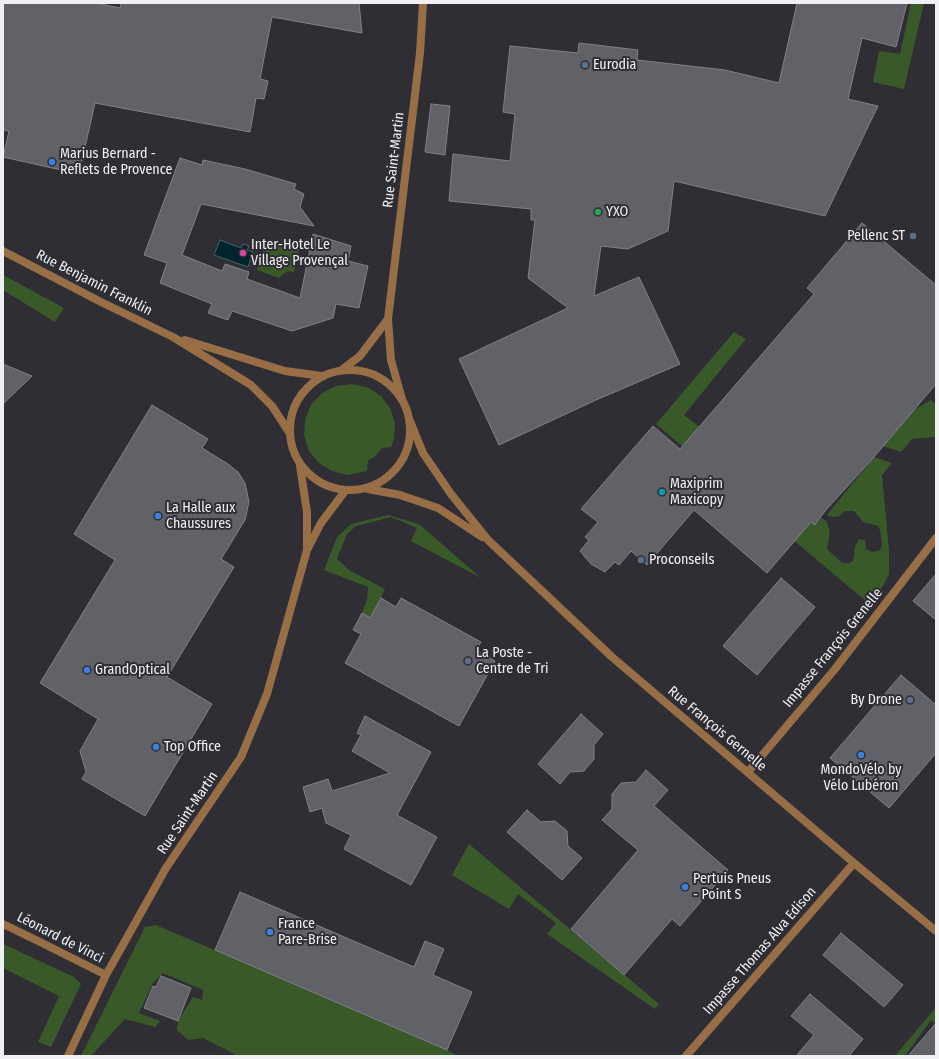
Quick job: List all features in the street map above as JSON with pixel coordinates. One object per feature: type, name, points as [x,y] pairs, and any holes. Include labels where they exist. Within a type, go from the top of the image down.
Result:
[{"type":"street","name":"Rue Saint-Martin","points":[[402,399],[391,360],[388,319],[420,53],[423,3]]},
{"type":"street","name":"Rue Benjamin Franklin","points":[[3,251],[101,302],[173,337],[251,385],[272,406],[289,432]]},
{"type":"street","points":[[343,370],[360,356],[388,319]]},
{"type":"street","name":"Rue Benjamin Franklin","points":[[173,337],[285,371],[322,376]]},
{"type":"street","points":[[343,370],[366,371],[387,382],[402,399],[423,453],[451,494],[488,540],[438,508],[400,495],[368,489],[345,491],[320,484],[300,466],[292,450],[289,432],[293,409],[304,390],[322,376],[343,370]]},
{"type":"street","points":[[368,489],[387,478],[402,462],[410,442],[410,421]]},
{"type":"street","name":"Rue Saint-Martin","points":[[300,466],[307,512],[307,550]]},
{"type":"street","name":"Rue Saint-Martin","points":[[68,1056],[106,976],[166,868],[241,757],[267,694],[307,550],[321,523],[345,491]]},
{"type":"street","name":"Impasse François Grenelle","points":[[748,772],[835,669],[936,538]]},
{"type":"street","name":"Rue François Gernelle","points":[[488,540],[612,657],[936,931]]},
{"type":"street","name":"Impasse Thomas Alva Edison","points":[[686,1056],[854,863]]},
{"type":"street","name":"Léonard de Vinci","points":[[3,924],[106,976]]},
{"type":"green space","points":[[911,3],[924,3],[904,89],[873,82],[879,51],[900,54]]},
{"type":"green space","points":[[283,242],[299,249],[294,272],[288,271],[279,278],[257,270],[263,251]]},
{"type":"green space","points":[[3,275],[64,308],[55,322],[3,290]]},
{"type":"green space","points":[[734,332],[746,339],[684,415],[815,525],[822,518],[826,521],[830,531],[827,549],[842,563],[849,563],[853,561],[855,547],[859,539],[865,540],[866,549],[872,552],[881,549],[882,543],[880,530],[878,526],[863,522],[854,511],[845,511],[839,516],[832,517],[827,515],[874,457],[892,463],[882,475],[889,550],[889,574],[883,586],[868,603],[656,424]]},
{"type":"green space","points":[[352,384],[367,387],[381,396],[390,408],[395,423],[394,439],[391,447],[382,448],[374,457],[368,460],[367,471],[348,475],[332,471],[319,463],[309,451],[304,435],[305,420],[311,405],[322,393],[336,386]]},
{"type":"green space","points":[[931,400],[936,405],[936,437],[912,439],[901,452],[883,446],[914,410]]},
{"type":"green space","points":[[388,515],[419,524],[481,578],[411,541],[417,528],[391,517],[356,526],[347,534],[337,559],[349,570],[385,589],[370,618],[362,613],[367,600],[368,587],[324,570],[337,537],[351,524]]},
{"type":"green space","points":[[469,844],[659,1004],[655,1009],[547,934],[556,923],[518,894],[509,909],[452,875]]},
{"type":"green space","points":[[156,925],[458,1056],[238,1056],[203,1038],[188,1040],[177,1030],[178,1021],[193,997],[202,1000],[203,990],[163,973],[153,983],[139,1013],[160,1021],[155,1027],[125,1019],[91,1056],[81,1056],[145,927]]},
{"type":"green space","points":[[3,944],[74,977],[81,984],[51,1047],[38,1042],[59,996],[3,968]]},
{"type":"green space","points":[[936,1007],[936,1025],[931,1020],[905,1056],[895,1056]]},
{"type":"water","points":[[220,240],[241,248],[243,244],[249,246],[247,250],[253,252],[248,267],[214,255]]},
{"type":"building","points":[[3,3],[96,3],[120,8],[121,3],[359,3],[362,33],[272,17],[260,79],[268,81],[264,99],[256,98],[250,132],[95,103],[79,174],[3,157],[9,131],[3,130]]},
{"type":"building","points":[[797,3],[907,3],[896,47],[862,38],[848,99],[878,106],[825,216],[674,181],[668,231],[628,249],[601,246],[594,296],[639,277],[680,364],[596,400],[499,445],[459,359],[568,308],[528,278],[535,220],[531,220],[531,209],[449,201],[453,154],[510,161],[515,114],[503,112],[510,46],[578,53],[579,43],[638,50],[637,60],[725,70],[779,83]]},
{"type":"building","points":[[431,104],[450,106],[445,155],[425,152]]},
{"type":"building","points":[[180,158],[202,165],[203,160],[245,169],[296,184],[294,189],[304,194],[300,207],[314,226],[201,204],[182,255],[222,271],[225,264],[249,272],[247,279],[300,298],[313,234],[351,246],[348,261],[368,266],[359,308],[336,304],[333,318],[292,331],[232,311],[228,320],[208,313],[212,304],[160,283],[167,263],[144,255]]},
{"type":"building","points":[[862,223],[936,285],[936,384],[874,457],[825,511],[815,525],[811,522],[767,573],[694,510],[647,565],[631,551],[619,565],[615,562],[605,572],[591,564],[580,551],[589,540],[585,537],[598,522],[581,509],[653,426],[680,449],[814,294],[807,288]]},
{"type":"building","points":[[3,364],[32,376],[3,404]]},
{"type":"building","points":[[152,405],[208,439],[202,448],[238,472],[245,483],[249,502],[245,520],[221,559],[234,567],[167,677],[212,704],[145,816],[82,779],[86,772],[80,751],[98,719],[40,683],[115,560],[74,534]]},
{"type":"building","points":[[936,574],[936,620],[913,601]]},
{"type":"building","points":[[781,578],[815,607],[757,675],[723,646]]},
{"type":"building","points":[[381,598],[396,607],[401,598],[481,642],[476,650],[495,661],[459,726],[345,663],[361,634],[353,630],[362,613],[370,618]]},
{"type":"building","points":[[901,675],[936,705],[936,753],[889,808],[830,758]]},
{"type":"building","points":[[581,714],[603,734],[594,745],[594,759],[584,771],[570,772],[560,784],[538,764]]},
{"type":"building","points":[[365,716],[431,752],[397,815],[437,837],[411,885],[344,849],[351,835],[326,823],[322,808],[310,812],[303,787],[328,779],[332,791],[390,773],[352,751],[361,735],[357,733]]},
{"type":"building","points":[[646,770],[668,790],[654,806],[728,870],[680,926],[672,919],[624,975],[571,929],[638,850],[602,820],[612,809],[612,794],[621,783],[636,782]]},
{"type":"building","points":[[527,810],[541,822],[555,821],[567,831],[568,846],[582,858],[562,880],[507,832]]},
{"type":"building","points":[[240,892],[414,967],[425,941],[444,949],[433,975],[472,992],[447,1050],[215,950]]},
{"type":"building","points":[[841,933],[903,985],[884,1007],[823,955]]},
{"type":"building","points":[[161,976],[191,988],[178,1021],[144,1008],[153,986],[156,987]]},
{"type":"building","points":[[810,994],[863,1039],[849,1056],[796,1056],[814,1035],[791,1016]]},
{"type":"building","points":[[936,1023],[936,1056],[908,1056]]},
{"type":"place","name":"Eurodia","points":[[585,65]]},
{"type":"place","name":"Marius Bernard - Reflets de Provence","points":[[52,162]]},
{"type":"place","name":"YXO","points":[[598,212]]},
{"type":"place","name":"Pellenc ST","points":[[913,236]]},
{"type":"place","name":"Inter-Hotel Le Village Provençal","points":[[243,253]]},
{"type":"place","name":"Maxiprim Maxicopy","points":[[662,492]]},
{"type":"place","name":"La Halle aux Chaussures","points":[[158,516]]},
{"type":"place","name":"Proconseils","points":[[641,560]]},
{"type":"place","name":"La Poste - Centre de Tri","points":[[468,661]]},
{"type":"place","name":"GrandOptical","points":[[87,670]]},
{"type":"place","name":"By Drone","points":[[910,700]]},
{"type":"place","name":"Top Office","points":[[156,747]]},
{"type":"place","name":"MondoVélo by Vélo Lubéron","points":[[861,755]]},
{"type":"place","name":"Pertuis Pneus - Point S","points":[[685,887]]},
{"type":"place","name":"France Pare-Brise","points":[[270,932]]}]
